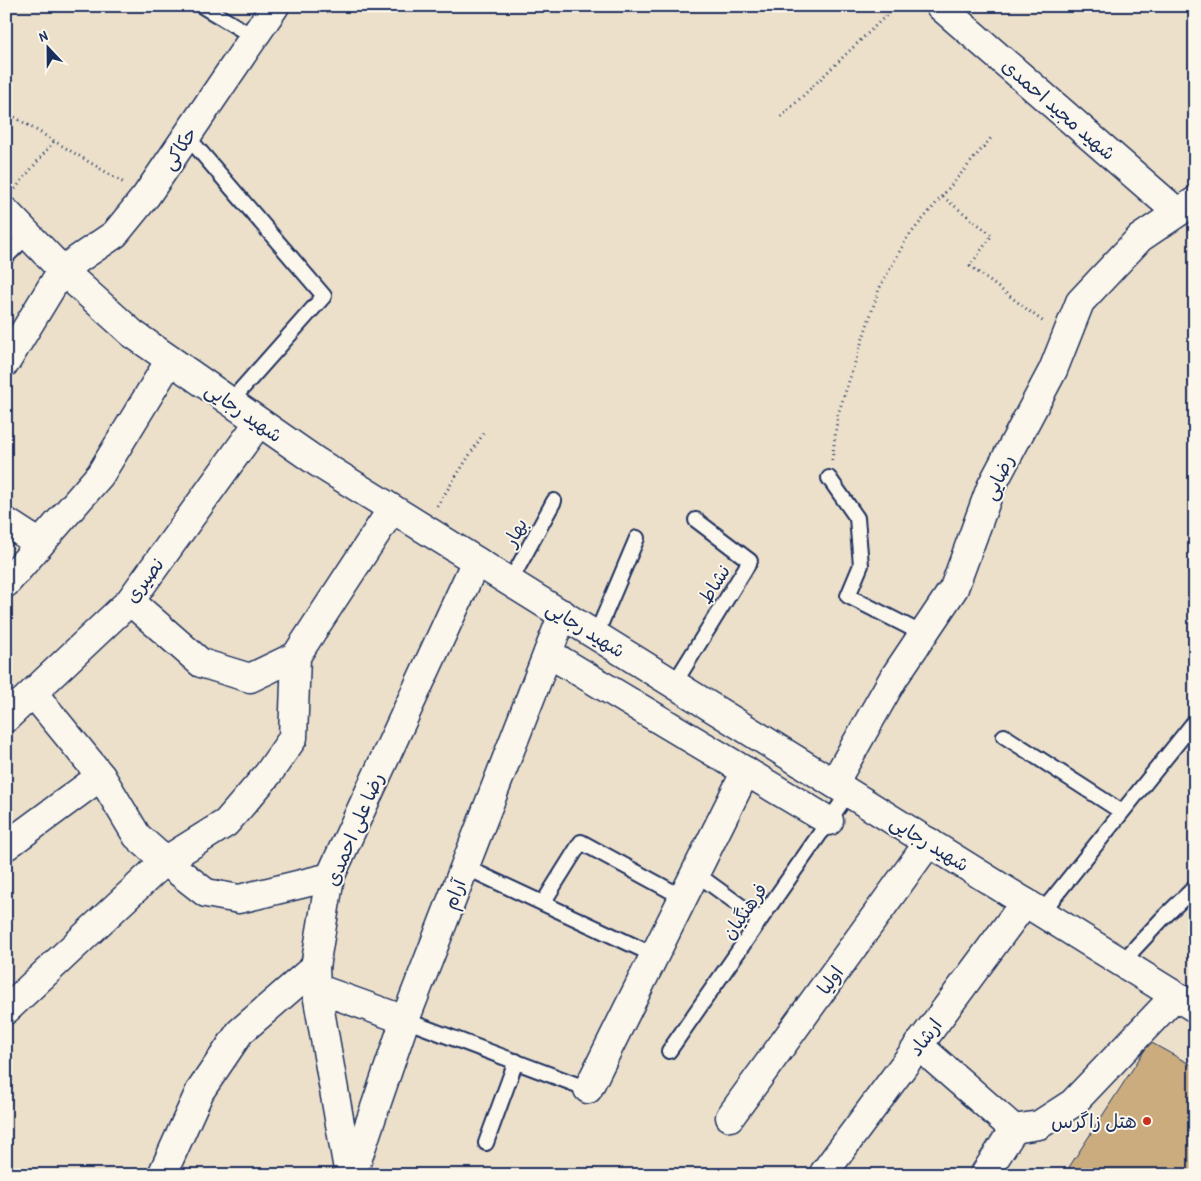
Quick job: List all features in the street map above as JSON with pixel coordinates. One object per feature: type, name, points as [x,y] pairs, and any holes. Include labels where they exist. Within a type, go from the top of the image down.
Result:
[{"type":"street","name":"حکاکی","points":[[62,270],[115,234],[146,196],[274,6]]},
{"type":"street","name":"شهید مجید احمدی","points":[[940,6],[1186,206]]},
{"type":"street","name":"شهید رجایی","points":[[9,202],[28,235],[62,270],[133,334],[317,462],[1185,1002]]},
{"type":"street","name":"رضایی","points":[[841,788],[893,679],[954,588],[991,487],[1053,370],[1080,302],[1140,238],[1186,206]]},
{"type":"street","points":[[6,362],[62,270]]},
{"type":"street","points":[[6,583],[100,475],[170,360]]},
{"type":"street","name":"نصیری","points":[[6,718],[130,601],[259,422]]},
{"type":"street","points":[[6,1010],[165,861],[226,824],[268,774],[293,738],[296,656],[392,509]]},
{"type":"street","points":[[6,522],[40,544]]},
{"type":"street","name":"رضا علی احمدی","points":[[350,1175],[316,977],[330,877],[476,561]]},
{"type":"street","points":[[130,601],[201,663],[250,678],[296,656]]},
{"type":"street","name":"آرام","points":[[350,1175],[405,1020],[563,614]]},
{"type":"street","points":[[548,653],[829,821]]},
{"type":"street","points":[[33,693],[101,776],[137,836],[206,893],[238,899],[330,877]]},
{"type":"street","points":[[588,1089],[694,872],[746,771]]},
{"type":"street","points":[[6,846],[101,776]]},
{"type":"street","name":"اولیا","points":[[730,1118],[929,842]]},
{"type":"street","name":"ارشاد","points":[[825,1174],[918,1045],[1034,907]]},
{"type":"street","points":[[162,1175],[200,1091],[240,1032],[316,977],[405,1020]]},
{"type":"street","points":[[984,1175],[1014,1129],[1039,1125],[1073,1103],[1185,1002]]},
{"type":"street","points":[[918,1045],[1014,1129]]},
{"type":"lane","points":[[202,6],[254,37]]},
{"type":"lane","points":[[187,136],[324,296],[230,402]]},
{"type":"lane","points":[[6,257],[28,235]]},
{"type":"lane","points":[[829,478],[857,518],[861,565],[848,596],[923,634]]},
{"type":"lane","name":"بهار","points":[[510,582],[554,501]]},
{"type":"lane","name":"نشاط","points":[[674,684],[750,561],[696,520]]},
{"type":"lane","points":[[596,635],[637,538]]},
{"type":"lane","points":[[1034,907],[1122,812],[1195,721]]},
{"type":"lane","points":[[1004,736],[1122,812]]},
{"type":"lane","name":"فرهنگیان","points":[[669,1050],[829,821],[841,788]]},
{"type":"lane","points":[[543,903],[581,842],[682,897]]},
{"type":"lane","points":[[465,866],[654,955]]},
{"type":"lane","points":[[694,872],[760,920]]},
{"type":"lane","points":[[1122,962],[1195,887]]},
{"type":"lane","points":[[405,1020],[588,1089]]},
{"type":"lane","points":[[486,1143],[516,1061]]},
{"type":"path","points":[[781,117],[896,6]]},
{"type":"path","points":[[6,112],[146,196]]},
{"type":"path","points":[[829,478],[838,414],[879,289],[907,238],[991,138]]},
{"type":"path","points":[[9,202],[54,141]]},
{"type":"path","points":[[942,197],[992,235],[970,266],[1065,339]]},
{"type":"path","points":[[424,528],[485,431]]},
{"type":"building","name":"هتل زاگرس","points":[[1150,1042],[1195,1067],[1195,1175],[1064,1175]]},
{"type":"place","name":"هتل زاگرس","points":[[1147,1121]]}]
